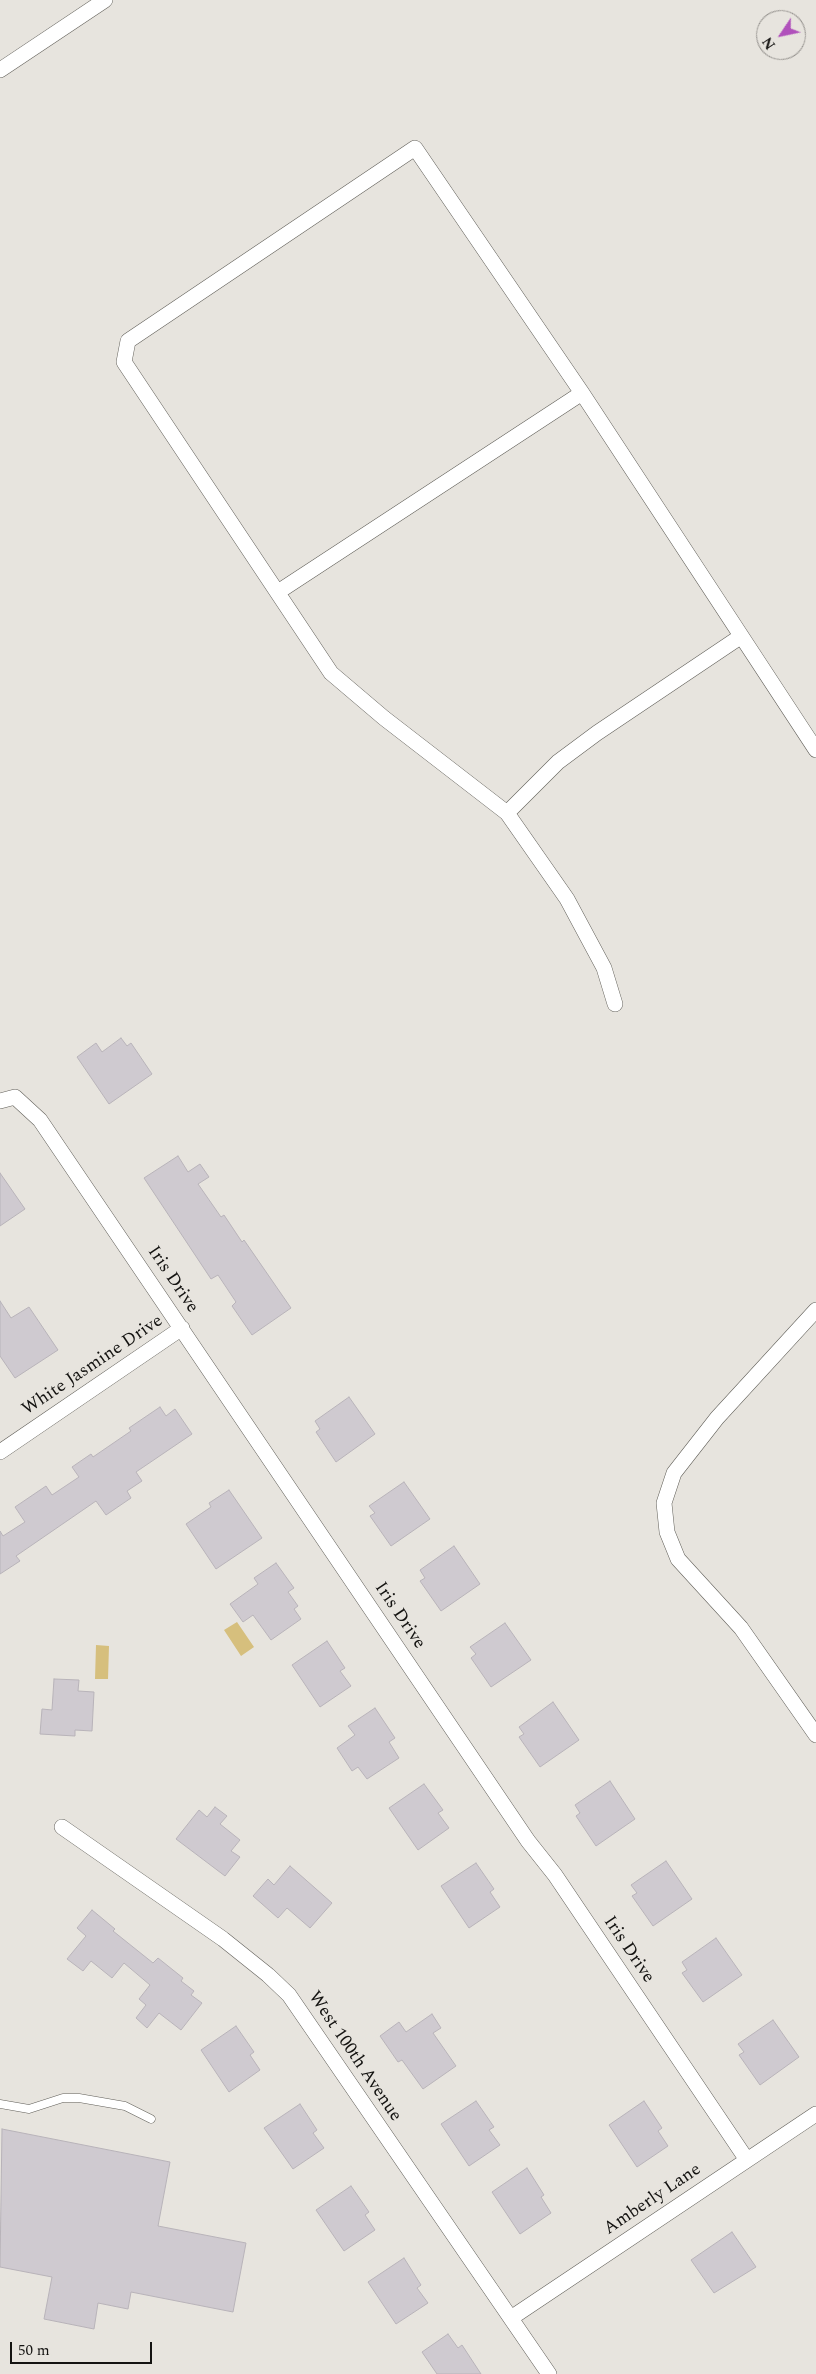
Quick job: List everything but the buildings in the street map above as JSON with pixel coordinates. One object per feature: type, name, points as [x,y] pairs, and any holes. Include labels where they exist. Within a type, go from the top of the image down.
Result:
[{"type":"street","points":[[0,70],[105,0]]},
{"type":"street","points":[[615,1004],[604,968],[566,899],[507,813],[384,718],[331,672],[124,362],[128,341],[416,148],[582,393],[816,750]]},
{"type":"street","points":[[278,592],[582,393]]},
{"type":"street","points":[[507,813],[558,762],[740,636]]},
{"type":"street","name":"Iris Drive","points":[[0,1101],[15,1097],[40,1120],[747,2160]]},
{"type":"street","points":[[816,1310],[717,1418],[674,1473],[664,1502],[667,1532],[678,1558],[741,1628],[816,1735]]},
{"type":"street","name":"White Jasmine Drive","points":[[0,1452],[182,1328]]},
{"type":"street","name":"West 100th Avenue","points":[[62,1827],[223,1939],[268,1975],[289,1995],[549,2374]]},
{"type":"street","name":"Amberly Lane","points":[[511,2318],[816,2114]]},
{"type":"lane","points":[[0,2104],[29,2109],[63,2098],[79,2098],[126,2106],[152,2119]]},
{"type":"shaded area","points":[[237,1622],[254,1647],[241,1656],[224,1630]]},
{"type":"shaded area","points":[[96,1645],[109,1646],[108,1679],[95,1679]]}]
